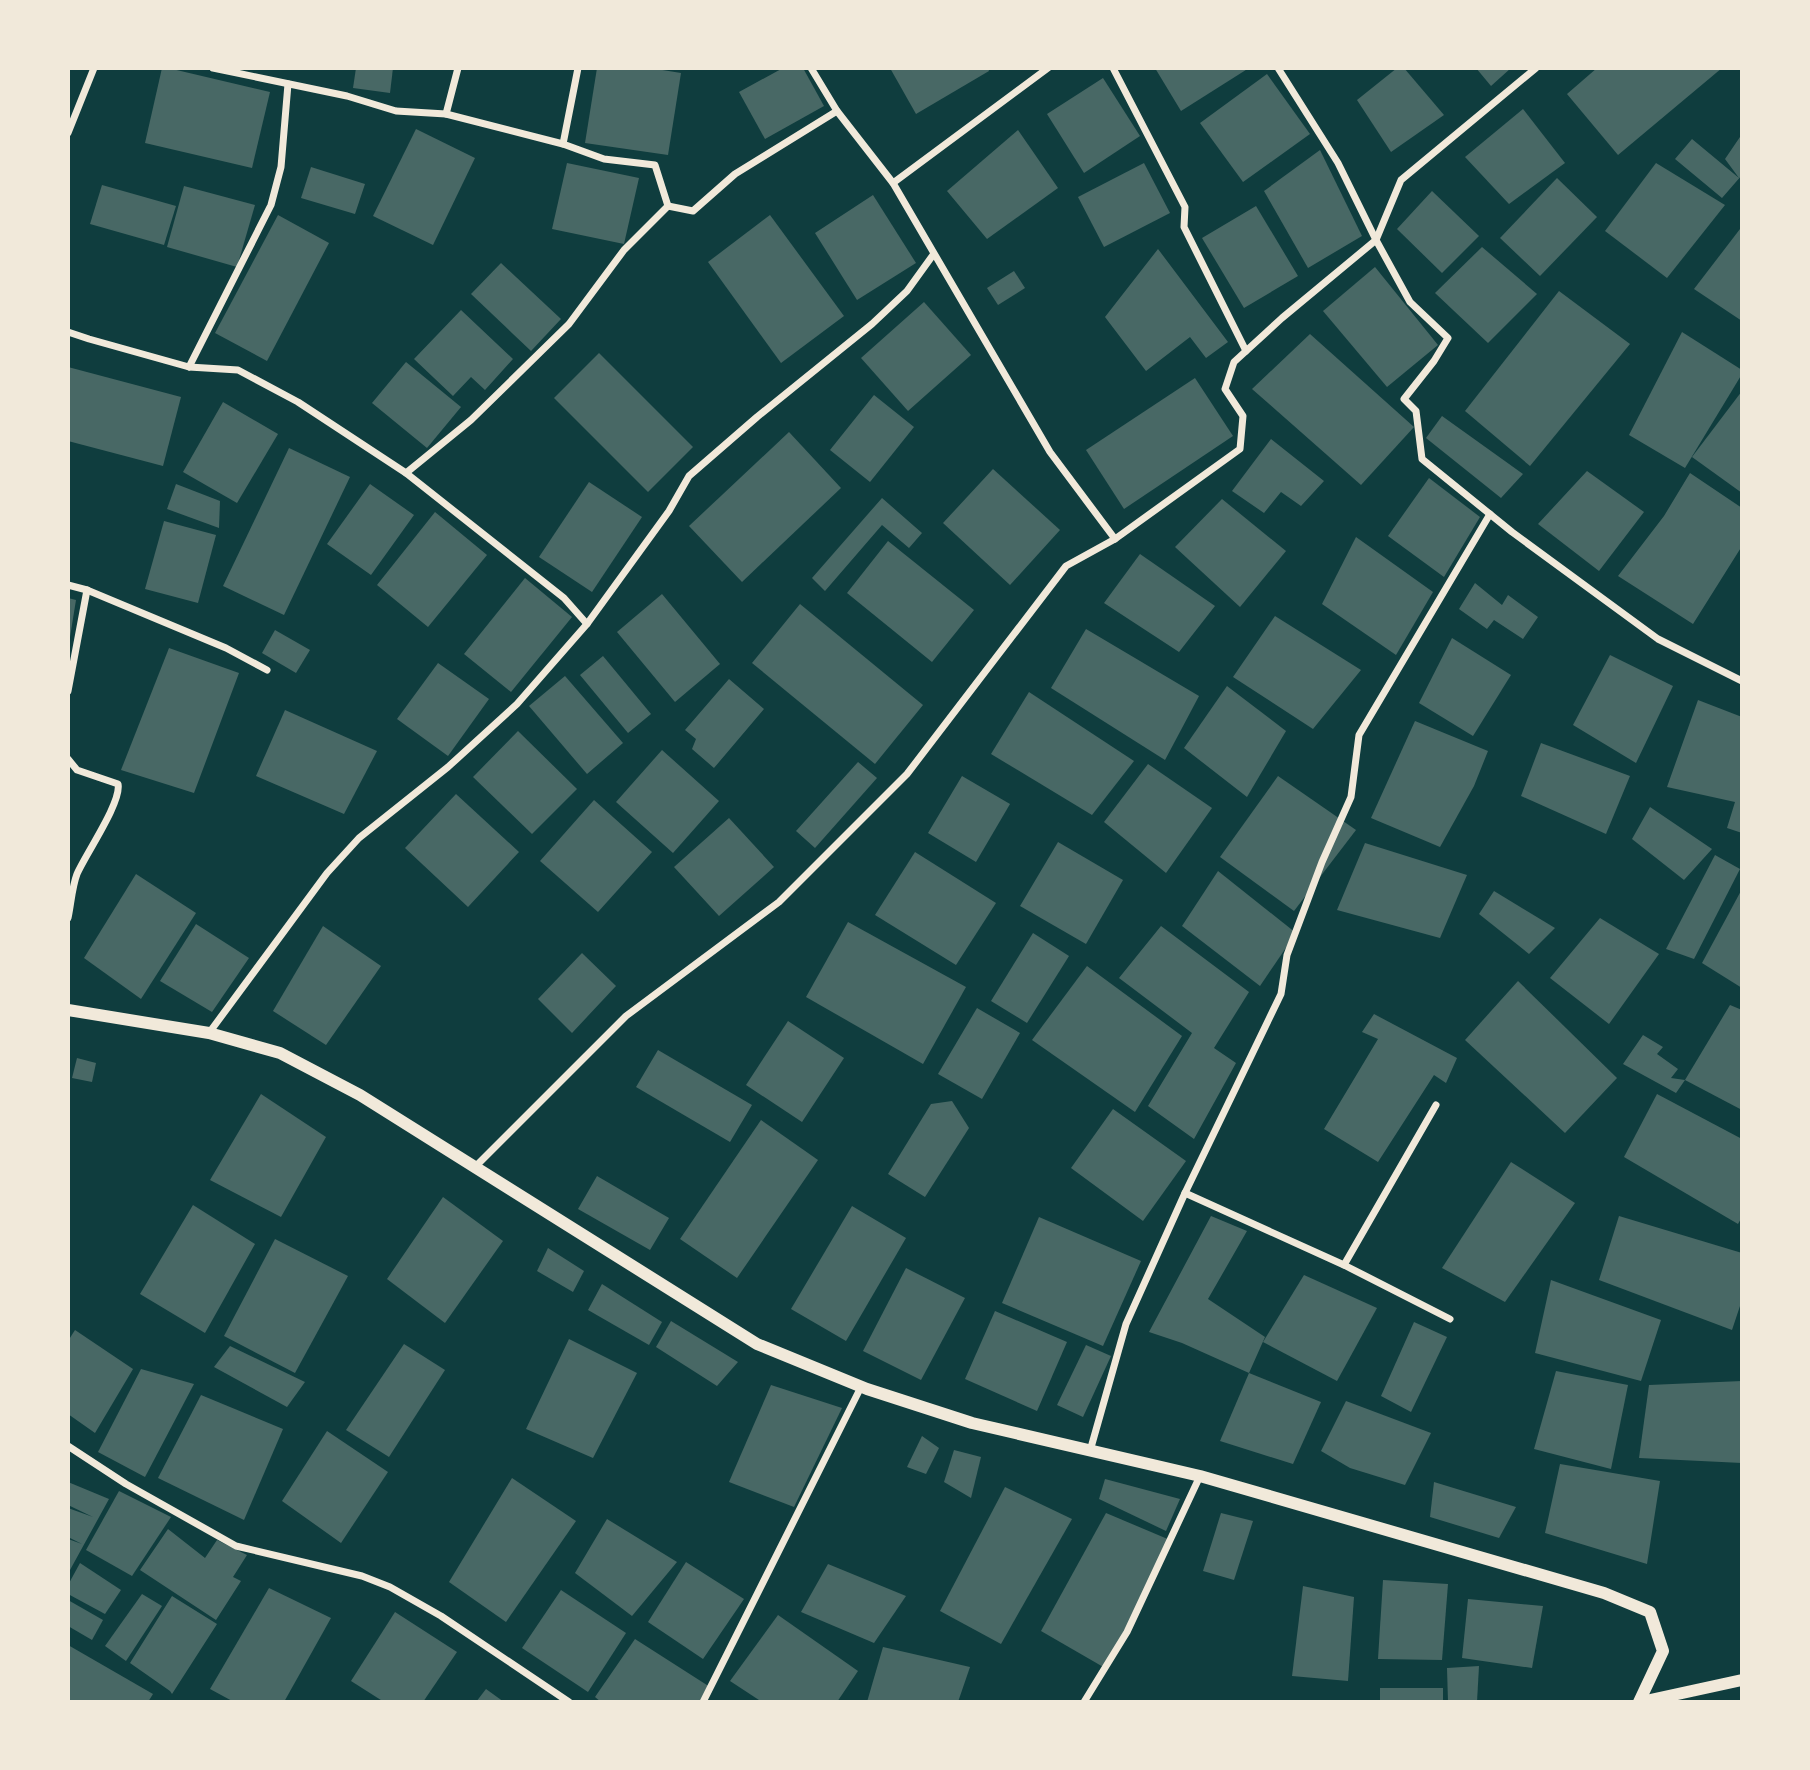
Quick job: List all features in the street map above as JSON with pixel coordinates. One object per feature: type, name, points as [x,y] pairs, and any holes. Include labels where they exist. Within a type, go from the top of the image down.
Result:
[{"type":"street","points":[[68,133],[94,68]]},
{"type":"street","points":[[213,68],[347,96],[396,111],[446,114],[563,144],[604,159],[655,165],[668,206]]},
{"type":"street","points":[[446,114],[458,68]]},
{"type":"street","points":[[563,144],[578,68]]},
{"type":"street","points":[[811,68],[837,111],[892,183],[1050,452],[1115,539]]},
{"type":"street","points":[[892,183],[1048,68]]},
{"type":"street","points":[[1112,68],[1185,207],[1184,227],[1246,351]]},
{"type":"street","points":[[1278,68],[1338,163],[1409,302],[1448,338],[1434,361],[1404,399],[1416,411],[1422,459],[1512,532],[1658,639],[1742,681]]},
{"type":"street","points":[[475,1167],[626,1016],[779,902],[907,774],[1066,566],[1115,539],[1240,449],[1243,416],[1225,389],[1234,362],[1376,240],[1401,180],[1536,68]]},
{"type":"street","points":[[189,367],[271,205],[281,167],[288,84]]},
{"type":"street","points":[[668,206],[693,211],[735,174],[837,111]]},
{"type":"street","points":[[406,473],[471,420],[569,324],[624,250],[668,206]]},
{"type":"street","points":[[209,1033],[343,855],[359,838],[448,767],[517,704],[587,624],[669,511],[689,476],[872,324],[907,291],[933,255]]},
{"type":"street","points":[[68,332],[189,367],[237,370],[298,402],[406,473],[564,598],[587,624]]},
{"type":"street","points":[[1090,1451],[1126,1324],[1185,1193],[1281,994],[1287,955],[1322,862],[1351,797],[1359,735],[1490,514]]},
{"type":"street","points":[[68,585],[87,590],[226,648],[267,670]]},
{"type":"street","points":[[68,691],[87,590]]},
{"type":"street","points":[[68,759],[77,770],[118,784],[119,789],[76,876],[68,918]]},
{"type":"street","points":[[68,1010],[209,1033],[280,1053],[360,1095],[757,1344],[861,1387],[972,1423],[1199,1476],[1604,1593],[1650,1612],[1663,1651],[1640,1702]]},
{"type":"street","points":[[1345,1265],[1436,1105]]},
{"type":"street","points":[[1185,1193],[1345,1265],[1450,1319]]},
{"type":"street","points":[[703,1702],[861,1387]]},
{"type":"street","points":[[68,1446],[127,1484],[236,1546],[349,1573],[390,1587],[441,1616],[569,1702]]},
{"type":"street","points":[[1084,1702],[1127,1632],[1199,1476]]},
{"type":"street","points":[[1640,1702],[1742,1680]]},
{"type":"building","points":[[162,68],[270,92],[252,168],[145,143]]},
{"type":"building","points":[[356,68],[393,68],[390,93],[353,88]]},
{"type":"building","points":[[597,68],[650,68],[681,73],[668,155],[585,143]]},
{"type":"building","points":[[783,68],[803,68],[824,106],[765,139],[739,92]]},
{"type":"building","points":[[890,68],[988,68],[989,71],[916,114]]},
{"type":"building","points":[[1155,68],[1249,68],[1181,111]]},
{"type":"building","points":[[1397,68],[1404,68],[1444,115],[1391,152],[1357,100]]},
{"type":"building","points":[[1476,68],[1511,68],[1491,86]]},
{"type":"building","points":[[1597,68],[1722,68],[1618,155],[1567,94]]},
{"type":"building","points":[[1267,74],[1310,134],[1243,182],[1200,123]]},
{"type":"building","points":[[1103,78],[1140,136],[1084,173],[1047,114]]},
{"type":"building","points":[[1523,109],[1565,163],[1509,204],[1465,157]]},
{"type":"building","points":[[416,129],[475,158],[433,245],[373,216]]},
{"type":"building","points":[[1018,130],[1058,188],[987,239],[947,191]]},
{"type":"building","points":[[1742,134],[1742,175],[1722,198],[1675,159],[1692,139],[1739,178],[1725,159]]},
{"type":"building","points":[[1320,150],[1362,236],[1308,268],[1264,191]]},
{"type":"building","points":[[567,163],[639,178],[624,244],[552,229]]},
{"type":"building","points":[[1144,163],[1170,213],[1104,247],[1078,197]]},
{"type":"building","points":[[1656,163],[1725,205],[1667,278],[1605,231]]},
{"type":"building","points":[[311,167],[365,184],[355,214],[301,198]]},
{"type":"building","points":[[1557,178],[1597,217],[1540,276],[1500,238]]},
{"type":"building","points":[[102,185],[176,206],[164,245],[90,224]]},
{"type":"building","points":[[184,186],[255,205],[237,267],[167,247]]},
{"type":"building","points":[[1432,191],[1479,236],[1442,273],[1397,229]]},
{"type":"building","points":[[873,195],[916,263],[857,300],[815,233]]},
{"type":"building","points":[[1256,206],[1298,276],[1244,308],[1202,238]]},
{"type":"building","points":[[278,215],[329,243],[267,361],[215,333]]},
{"type":"building","points":[[770,215],[844,316],[781,363],[708,262]]},
{"type":"building","points":[[1740,229],[1742,230],[1742,321],[1694,289]]},
{"type":"building","points":[[1482,247],[1537,294],[1488,343],[1435,293]]},
{"type":"building","points":[[1158,249],[1228,342],[1206,358],[1190,337],[1146,371],[1105,317]]},
{"type":"building","points":[[501,263],[561,319],[531,351],[471,294]]},
{"type":"building","points":[[1375,267],[1438,345],[1387,387],[1323,311]]},
{"type":"building","points":[[1014,271],[1025,288],[998,305],[987,288]]},
{"type":"building","points":[[1559,291],[1630,344],[1530,466],[1465,411]]},
{"type":"building","points":[[924,302],[971,355],[908,411],[861,358]]},
{"type":"building","points":[[461,310],[513,359],[485,390],[471,377],[453,396],[414,359]]},
{"type":"building","points":[[1682,332],[1742,370],[1685,468],[1629,435]]},
{"type":"building","points":[[1310,334],[1414,427],[1361,485],[1252,389]]},
{"type":"building","points":[[599,353],[693,447],[648,492],[554,398]]},
{"type":"building","points":[[406,362],[461,407],[427,448],[372,403]]},
{"type":"building","points":[[68,367],[181,397],[163,466],[68,441]]},
{"type":"building","points":[[1195,378],[1233,436],[1124,509],[1086,450]]},
{"type":"building","points":[[1742,391],[1742,493],[1692,457]]},
{"type":"building","points":[[874,395],[914,427],[870,482],[830,450]]},
{"type":"building","points":[[223,402],[278,434],[237,503],[183,472]]},
{"type":"building","points":[[1442,416],[1523,474],[1501,498],[1426,438]]},
{"type":"building","points":[[789,432],[841,488],[742,582],[689,526]]},
{"type":"building","points":[[1271,439],[1324,481],[1301,506],[1281,492],[1264,513],[1232,491]]},
{"type":"building","points":[[289,448],[350,477],[284,615],[223,586]]},
{"type":"building","points":[[993,469],[1060,530],[1010,585],[943,523]]},
{"type":"building","points":[[1587,471],[1644,512],[1599,571],[1538,524]]},
{"type":"building","points":[[1690,473],[1742,508],[1742,546],[1693,624],[1618,576],[1664,516]]},
{"type":"building","points":[[1429,478],[1480,517],[1444,577],[1388,536]]},
{"type":"building","points":[[589,482],[642,517],[592,592],[539,557]]},
{"type":"building","points":[[176,484],[220,501],[219,528],[167,509]]},
{"type":"building","points":[[370,484],[414,515],[371,575],[327,544]]},
{"type":"building","points":[[882,498],[922,533],[909,548],[882,525],[825,591],[812,578]]},
{"type":"building","points":[[1222,499],[1286,551],[1240,607],[1175,547]]},
{"type":"building","points":[[435,512],[487,555],[428,627],[377,585]]},
{"type":"building","points":[[164,521],[216,535],[198,603],[145,589]]},
{"type":"building","points":[[1356,537],[1433,592],[1396,655],[1322,604]]},
{"type":"building","points":[[888,541],[974,610],[932,662],[847,593]]},
{"type":"building","points":[[1140,554],[1215,606],[1179,652],[1104,603]]},
{"type":"building","points":[[525,578],[572,617],[511,692],[464,654]]},
{"type":"building","points":[[1475,583],[1502,605],[1508,595],[1538,617],[1523,639],[1494,620],[1487,629],[1459,609]]},
{"type":"building","points":[[662,594],[720,664],[675,702],[617,632]]},
{"type":"building","points":[[68,598],[76,600],[70,637],[68,636]]},
{"type":"building","points":[[800,604],[923,705],[875,764],[752,663]]},
{"type":"building","points":[[1275,616],[1361,670],[1313,729],[1233,677]]},
{"type":"building","points":[[1086,629],[1199,696],[1165,760],[1051,688]]},
{"type":"building","points":[[275,630],[310,650],[296,673],[262,653]]},
{"type":"building","points":[[1452,638],[1511,675],[1473,736],[1419,703]]},
{"type":"building","points":[[169,648],[239,673],[194,793],[121,770]]},
{"type":"building","points":[[1610,655],[1673,686],[1636,763],[1573,725]]},
{"type":"building","points":[[603,656],[651,714],[628,733],[580,675]]},
{"type":"building","points":[[438,663],[489,699],[448,756],[397,719]]},
{"type":"building","points":[[565,676],[623,743],[587,774],[529,706]]},
{"type":"building","points":[[729,679],[764,709],[714,768],[692,749],[696,739],[685,730]]},
{"type":"building","points":[[1227,686],[1286,731],[1247,797],[1184,748]]},
{"type":"building","points":[[1029,692],[1134,761],[1092,815],[991,754]]},
{"type":"building","points":[[1698,700],[1742,717],[1742,833],[1727,828],[1735,802],[1667,787]]},
{"type":"building","points":[[285,710],[377,751],[344,814],[256,776]]},
{"type":"building","points":[[1415,721],[1488,751],[1474,786],[1440,847],[1371,818]]},
{"type":"building","points":[[518,731],[577,789],[532,834],[473,777]]},
{"type":"building","points":[[1541,743],[1630,776],[1606,834],[1521,796]]},
{"type":"building","points":[[662,750],[719,801],[673,853],[616,802]]},
{"type":"building","points":[[858,762],[877,778],[815,848],[796,831]]},
{"type":"building","points":[[1148,764],[1212,808],[1166,873],[1104,822]]},
{"type":"building","points":[[962,776],[1010,804],[976,862],[928,833]]},
{"type":"building","points":[[1278,776],[1356,830],[1294,911],[1220,857]]},
{"type":"building","points":[[456,794],[519,852],[468,907],[405,848]]},
{"type":"building","points":[[594,800],[652,852],[598,912],[540,861]]},
{"type":"building","points":[[1650,807],[1712,849],[1684,880],[1632,839]]},
{"type":"building","points":[[729,818],[774,867],[719,916],[674,867]]},
{"type":"building","points":[[1058,842],[1123,880],[1086,944],[1020,906]]},
{"type":"building","points":[[1365,843],[1467,875],[1440,938],[1337,910]]},
{"type":"building","points":[[915,852],[996,903],[956,965],[875,915]]},
{"type":"building","points":[[1715,855],[1740,869],[1694,959],[1666,949]]},
{"type":"building","points":[[1218,871],[1296,933],[1260,986],[1182,926]]},
{"type":"building","points":[[136,874],[196,913],[141,999],[84,958]]},
{"type":"building","points":[[1742,889],[1742,988],[1702,963]]},
{"type":"building","points":[[1494,891],[1555,928],[1529,954],[1479,914]]},
{"type":"building","points":[[1600,918],[1659,954],[1609,1024],[1550,978]]},
{"type":"building","points":[[848,922],[966,987],[923,1064],[806,997]]},
{"type":"building","points":[[196,924],[249,958],[212,1012],[160,981]]},
{"type":"building","points":[[323,926],[381,966],[326,1045],[273,1011]]},
{"type":"building","points":[[1161,926],[1249,992],[1214,1048],[1236,1063],[1194,1139],[1148,1106],[1192,1033],[1119,978]]},
{"type":"building","points":[[1033,933],[1069,956],[1027,1023],[991,1001]]},
{"type":"building","points":[[582,953],[616,986],[572,1033],[538,999]]},
{"type":"building","points":[[1087,966],[1182,1036],[1135,1112],[1032,1040]]},
{"type":"building","points":[[1518,981],[1617,1078],[1565,1133],[1465,1040]]},
{"type":"building","points":[[1730,1005],[1742,1010],[1742,1110],[1685,1080]]},
{"type":"building","points":[[977,1008],[1020,1033],[982,1099],[938,1074]]},
{"type":"building","points":[[1374,1014],[1457,1058],[1446,1083],[1434,1075],[1378,1162],[1324,1129],[1378,1039],[1362,1032]]},
{"type":"building","points":[[788,1021],[844,1058],[802,1122],[746,1085]]},
{"type":"building","points":[[1643,1035],[1663,1047],[1657,1054],[1678,1069],[1671,1078],[1685,1080],[1676,1093],[1623,1064]]},
{"type":"building","points":[[658,1050],[752,1105],[730,1142],[636,1087]]},
{"type":"building","points":[[77,1058],[96,1063],[92,1082],[72,1078]]},
{"type":"building","points":[[261,1094],[326,1137],[281,1217],[210,1180]]},
{"type":"building","points":[[1657,1094],[1742,1139],[1742,1217],[1738,1224],[1624,1157]]},
{"type":"building","points":[[952,1101],[969,1128],[925,1197],[888,1174],[931,1104]]},
{"type":"building","points":[[1113,1109],[1186,1161],[1143,1221],[1071,1168]]},
{"type":"building","points":[[761,1120],[818,1160],[737,1278],[680,1239]]},
{"type":"building","points":[[1511,1162],[1575,1203],[1505,1302],[1442,1268]]},
{"type":"building","points":[[597,1176],[669,1218],[650,1250],[578,1209]]},
{"type":"building","points":[[443,1197],[503,1241],[445,1323],[387,1279]]},
{"type":"building","points":[[193,1205],[255,1244],[205,1333],[140,1294]]},
{"type":"building","points":[[852,1206],[906,1238],[846,1341],[791,1309]]},
{"type":"building","points":[[1211,1216],[1247,1231],[1208,1299],[1265,1337],[1249,1373],[1182,1343],[1149,1332]]},
{"type":"building","points":[[1619,1216],[1742,1253],[1742,1300],[1732,1330],[1599,1280]]},
{"type":"building","points":[[1039,1217],[1141,1261],[1103,1346],[1002,1303]]},
{"type":"building","points":[[275,1239],[348,1276],[295,1373],[224,1336]]},
{"type":"building","points":[[548,1248],[584,1271],[573,1292],[537,1271]]},
{"type":"building","points":[[906,1268],[965,1298],[921,1380],[863,1351]]},
{"type":"building","points":[[1304,1275],[1377,1308],[1337,1381],[1263,1342]]},
{"type":"building","points":[[1551,1280],[1661,1320],[1641,1381],[1535,1353]]},
{"type":"building","points":[[602,1284],[662,1322],[649,1345],[588,1310]]},
{"type":"building","points":[[995,1311],[1067,1342],[1037,1411],[965,1379]]},
{"type":"building","points":[[671,1321],[738,1362],[717,1386],[656,1347]]},
{"type":"building","points":[[1414,1322],[1447,1337],[1411,1412],[1381,1396]]},
{"type":"building","points":[[75,1330],[133,1369],[95,1433],[68,1414],[68,1341]]},
{"type":"building","points":[[569,1339],[637,1373],[593,1458],[526,1429]]},
{"type":"building","points":[[404,1344],[445,1370],[389,1457],[346,1430]]},
{"type":"building","points":[[1086,1345],[1111,1356],[1083,1417],[1057,1405]]},
{"type":"building","points":[[230,1346],[305,1382],[287,1407],[214,1367]]},
{"type":"building","points":[[141,1369],[194,1384],[145,1477],[98,1452]]},
{"type":"building","points":[[1556,1371],[1628,1385],[1611,1469],[1534,1449]]},
{"type":"building","points":[[1249,1373],[1321,1402],[1293,1464],[1220,1441]]},
{"type":"building","points":[[1742,1381],[1742,1463],[1639,1458],[1649,1385]]},
{"type":"building","points":[[771,1385],[842,1408],[794,1507],[729,1482]]},
{"type":"building","points":[[201,1395],[283,1429],[244,1520],[158,1478]]},
{"type":"building","points":[[1346,1401],[1431,1433],[1405,1485],[1350,1468],[1321,1451]]},
{"type":"building","points":[[327,1431],[388,1472],[341,1543],[282,1501]]},
{"type":"building","points":[[922,1436],[939,1448],[926,1474],[907,1467]]},
{"type":"building","points":[[954,1450],[981,1457],[971,1498],[944,1482]]},
{"type":"building","points":[[1560,1464],[1660,1481],[1647,1564],[1545,1533]]},
{"type":"building","points":[[512,1478],[576,1521],[506,1622],[449,1582]]},
{"type":"building","points":[[1105,1479],[1180,1499],[1166,1531],[1099,1499]]},
{"type":"building","points":[[68,1482],[109,1499],[70,1570],[68,1539],[82,1544],[68,1537],[68,1508],[93,1517],[68,1505]]},
{"type":"building","points":[[1434,1482],[1516,1507],[1499,1538],[1430,1517]]},
{"type":"building","points":[[1005,1487],[1072,1519],[1001,1644],[940,1611]]},
{"type":"building","points":[[119,1491],[171,1517],[132,1576],[86,1550]]},
{"type":"building","points":[[1106,1513],[1170,1540],[1105,1668],[1041,1631]]},
{"type":"building","points":[[1221,1513],[1253,1521],[1234,1580],[1203,1571]]},
{"type":"building","points":[[607,1519],[677,1562],[632,1616],[575,1573]]},
{"type":"building","points":[[168,1529],[205,1558],[217,1540],[247,1555],[233,1577],[241,1581],[216,1620],[140,1570]]},
{"type":"building","points":[[686,1562],[744,1599],[703,1659],[648,1622]]},
{"type":"building","points":[[80,1563],[121,1590],[105,1614],[68,1594],[68,1585]]},
{"type":"building","points":[[828,1564],[906,1596],[874,1643],[801,1612]]},
{"type":"building","points":[[1383,1580],[1448,1584],[1442,1660],[1378,1659]]},
{"type":"building","points":[[1303,1586],[1354,1597],[1348,1681],[1292,1676]]},
{"type":"building","points":[[269,1588],[331,1618],[284,1702],[234,1702],[210,1689]]},
{"type":"building","points":[[561,1590],[626,1633],[588,1692],[522,1648]]},
{"type":"building","points":[[142,1594],[162,1606],[126,1661],[105,1646]]},
{"type":"building","points":[[172,1596],[217,1624],[172,1694],[130,1663]]},
{"type":"building","points":[[1468,1599],[1543,1606],[1532,1668],[1462,1658]]},
{"type":"building","points":[[68,1600],[103,1620],[92,1640],[68,1626]]},
{"type":"building","points":[[395,1612],[457,1652],[423,1702],[384,1702],[351,1681]]},
{"type":"building","points":[[778,1615],[858,1671],[837,1702],[762,1702],[730,1681]]},
{"type":"building","points":[[635,1639],[710,1687],[702,1702],[601,1702],[595,1697]]},
{"type":"building","points":[[68,1645],[153,1694],[148,1702],[68,1702]]},
{"type":"building","points":[[883,1647],[970,1667],[958,1702],[867,1702]]},
{"type":"building","points":[[1479,1666],[1477,1702],[1448,1702],[1447,1668]]},
{"type":"building","points":[[1380,1688],[1443,1688],[1443,1702],[1380,1702]]},
{"type":"building","points":[[486,1689],[504,1702],[476,1702]]}]
